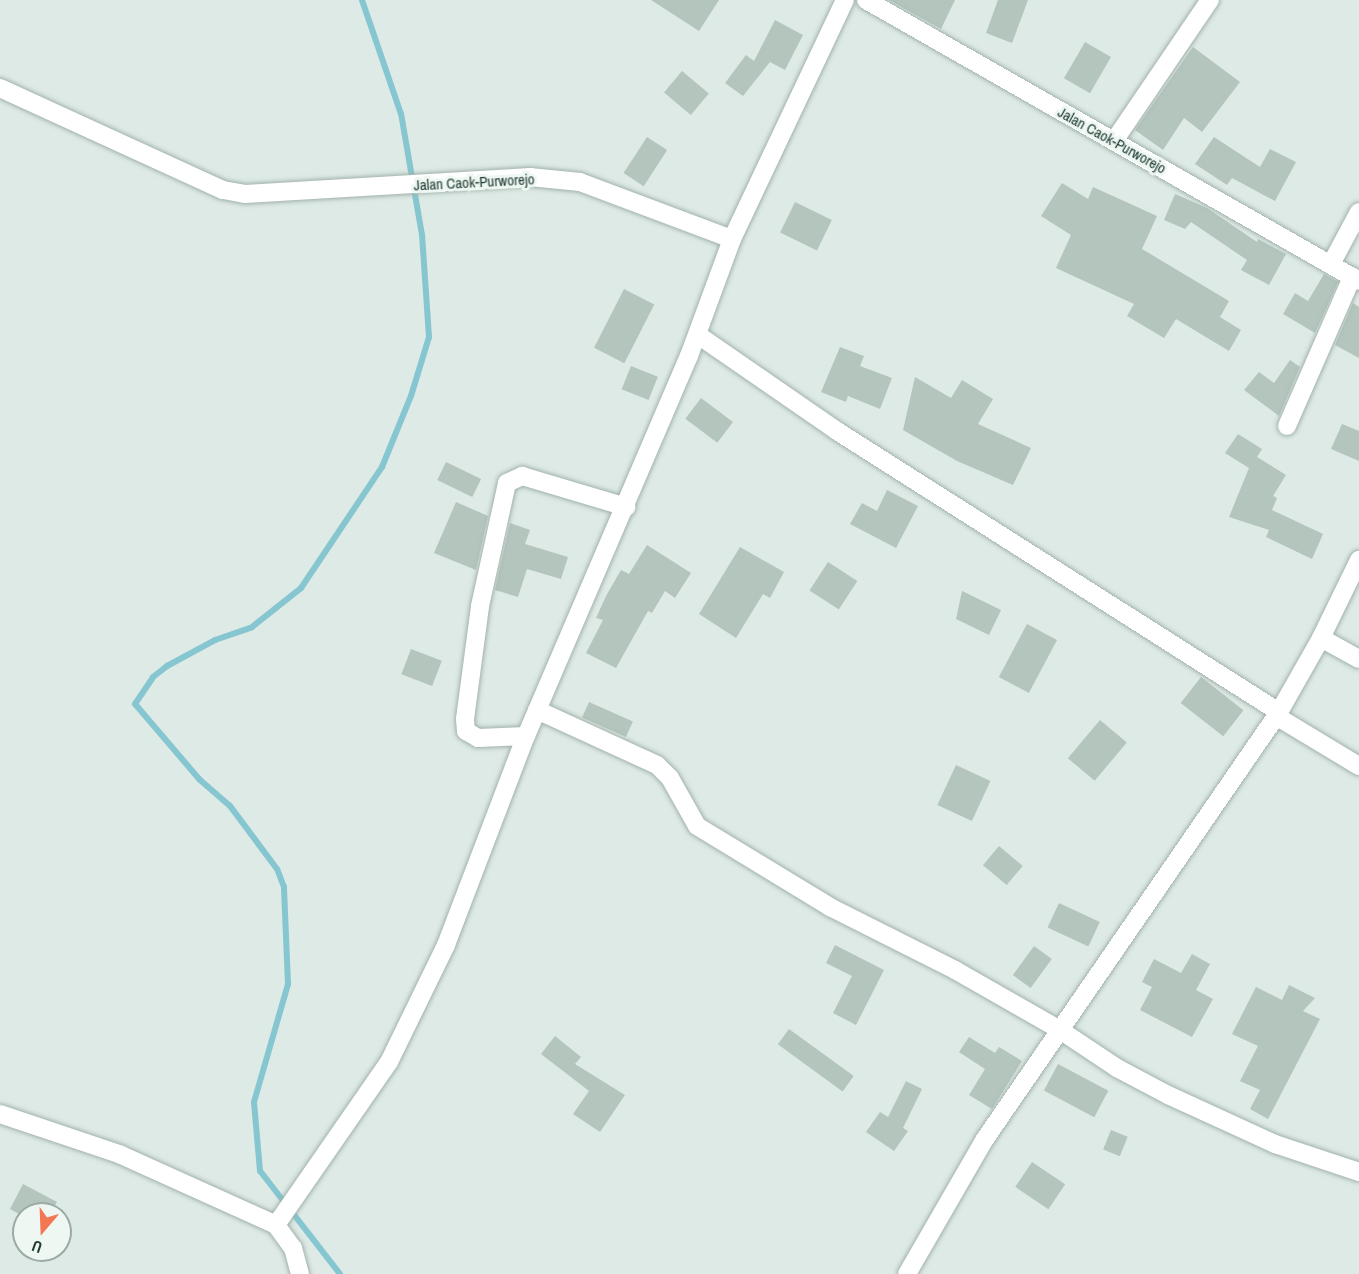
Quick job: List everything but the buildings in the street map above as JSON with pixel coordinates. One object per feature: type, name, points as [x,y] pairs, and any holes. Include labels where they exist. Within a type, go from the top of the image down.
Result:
[{"type":"street","points":[[281,1219],[389,1062],[446,945],[526,736],[698,335],[732,239],[845,0]]},
{"type":"street","name":"Jalan Caok-Purworejo","points":[[866,0],[1356,279]]},
{"type":"street","points":[[1114,141],[1210,0]]},
{"type":"street","name":"Jalan Caok-Purworejo","points":[[0,88],[223,190],[245,194],[382,188],[530,177],[579,182],[732,239]]},
{"type":"street","points":[[1331,264],[1359,212]]},
{"type":"street","points":[[1287,426],[1356,279]]},
{"type":"street","points":[[698,335],[837,431],[1359,766]]},
{"type":"street","points":[[526,736],[478,738],[466,730],[465,719],[480,606],[507,483],[522,476],[626,507]]},
{"type":"street","points":[[907,1274],[985,1139],[1277,714],[1321,638],[1359,560]]},
{"type":"street","points":[[1321,638],[1359,659]]},
{"type":"street","points":[[537,710],[657,765],[670,778],[686,813],[712,836],[830,908],[955,970],[1060,1030],[1117,1068],[1218,1119],[1275,1144],[1359,1172]]},
{"type":"street","points":[[0,1114],[119,1154],[281,1219],[293,1248],[300,1274]]},
{"type":"waterway","points":[[340,1274],[260,1171],[254,1102],[288,984],[284,887],[277,869],[230,806],[200,780],[135,704],[153,677],[167,666],[215,640],[252,627],[301,588],[382,467],[411,396],[429,337],[422,235],[401,114],[362,0]]}]
